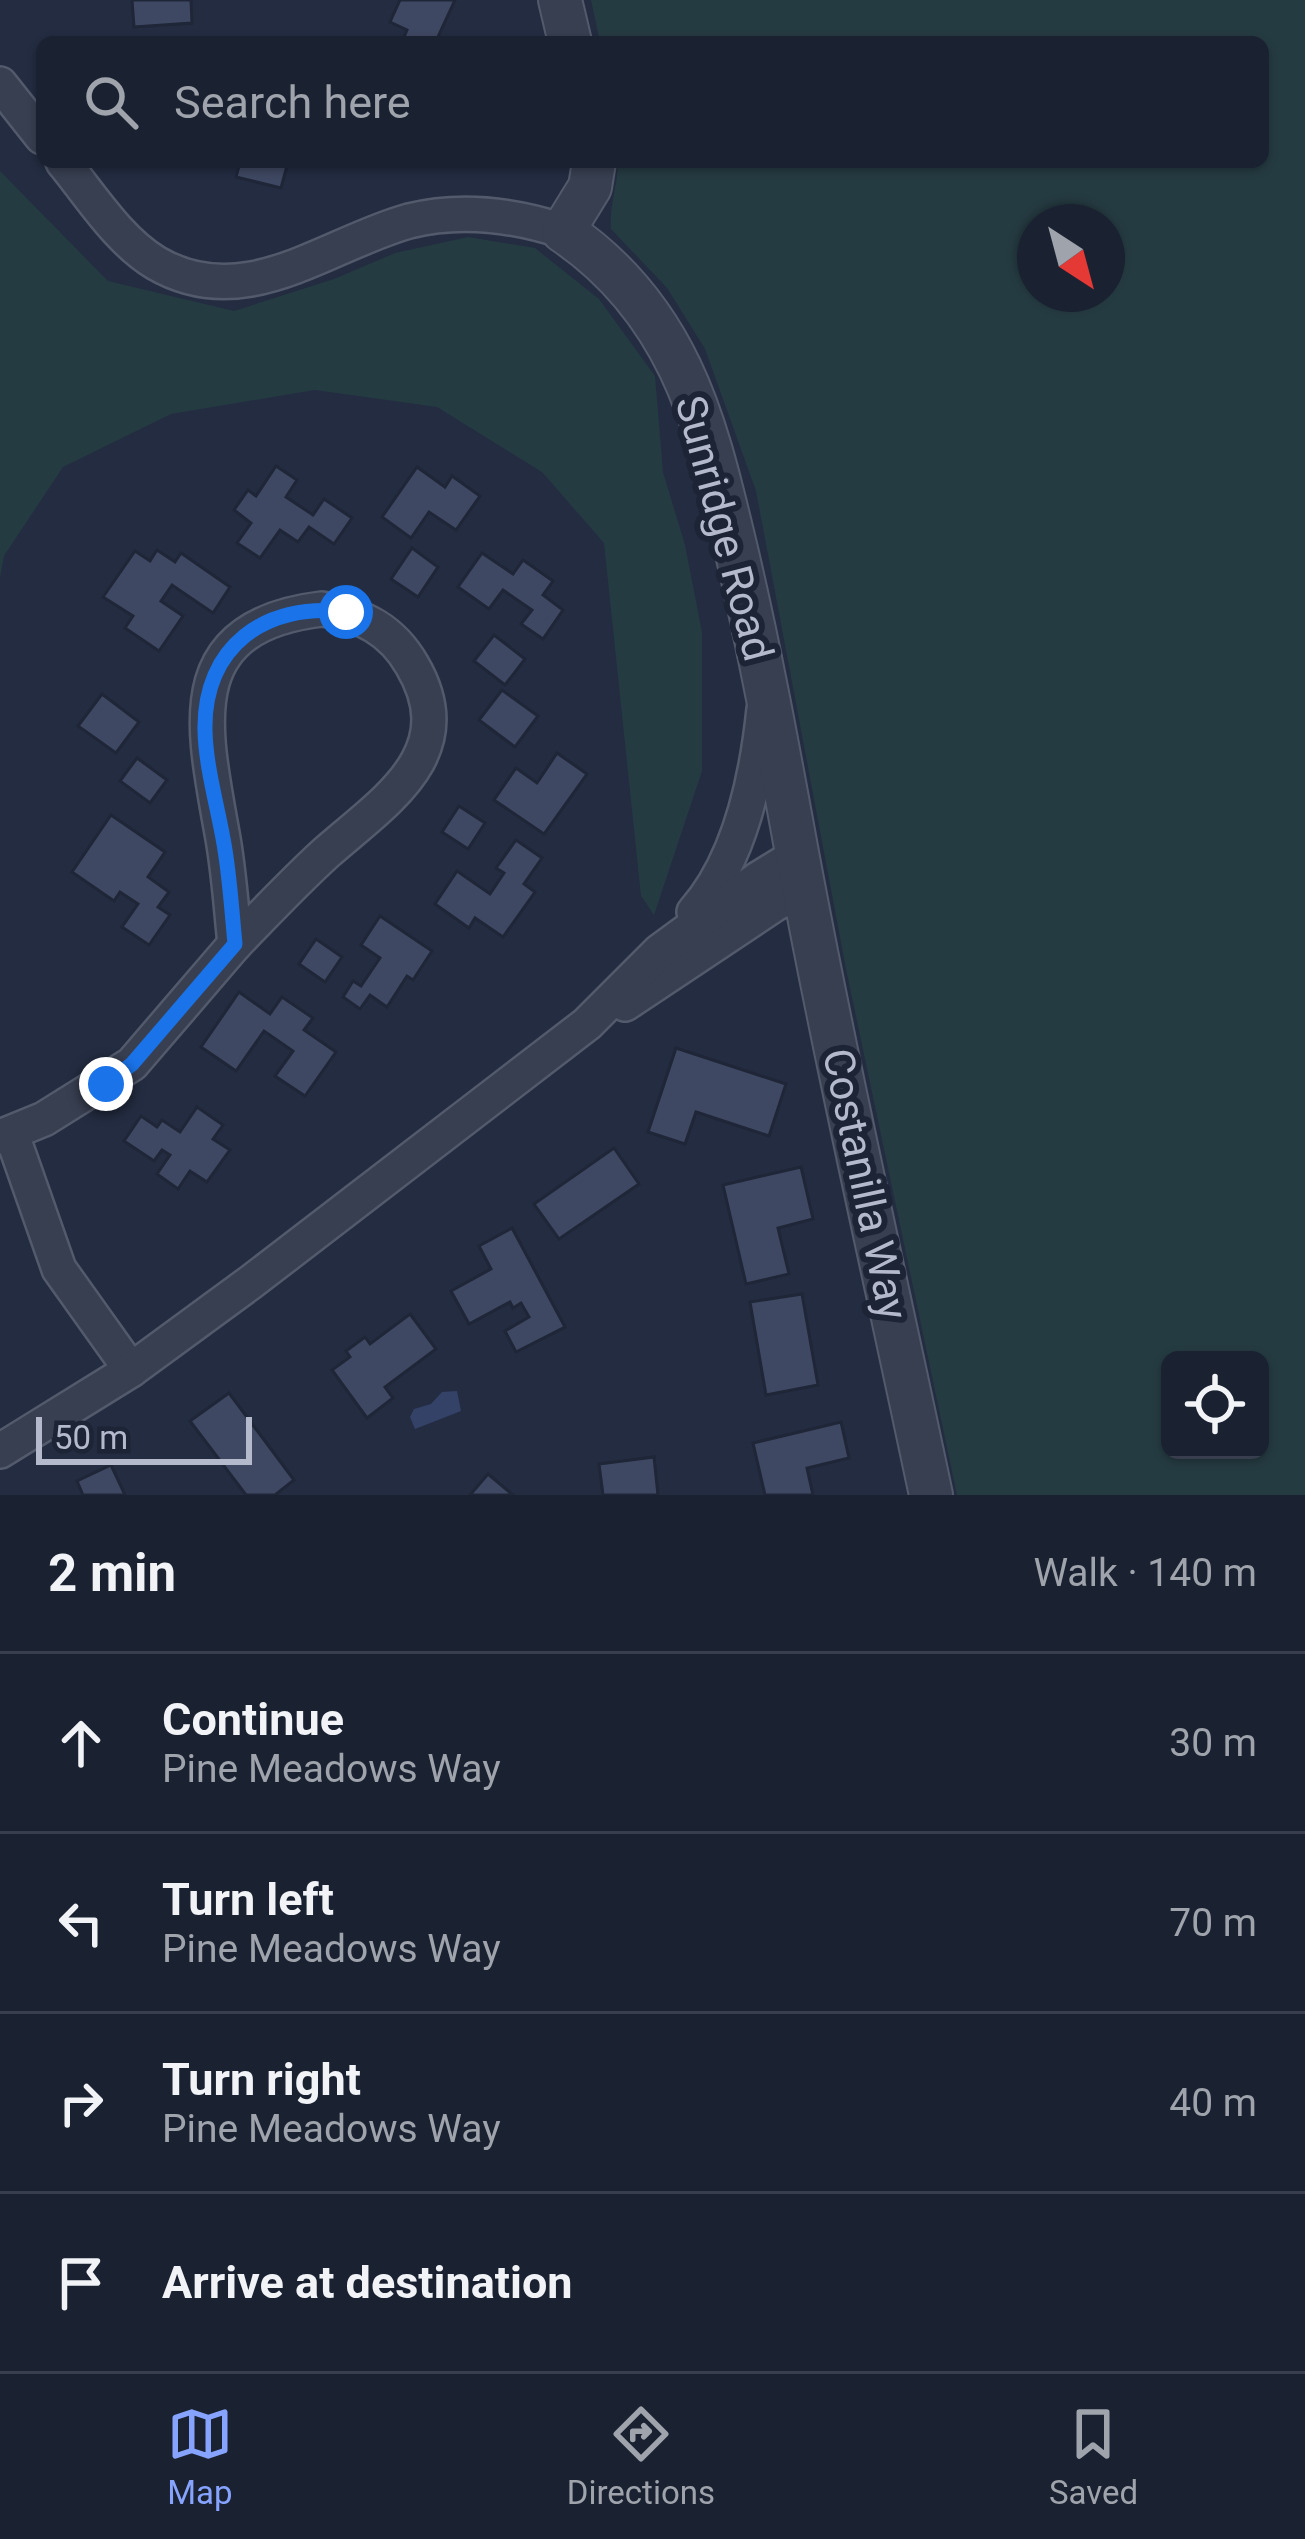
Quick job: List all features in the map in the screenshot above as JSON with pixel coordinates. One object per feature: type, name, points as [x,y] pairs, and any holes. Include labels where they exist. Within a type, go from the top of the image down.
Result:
[{"type":"street","points":[[560,0],[569,36]]},
{"type":"street","points":[[0,84],[36,129]]},
{"type":"street","name":"Sunridge Road","points":[[68,168],[126,238],[152,261],[180,275],[208,280],[276,276],[410,221],[445,216],[507,216],[563,231],[597,254],[659,330],[680,369],[721,485],[767,677],[801,872]]},
{"type":"street","points":[[563,231],[590,187],[593,168]]},
{"type":"street","points":[[130,1370],[58,1269],[6,1136],[106,1084],[132,1064],[235,944],[404,783],[421,760],[429,712],[415,668],[387,633],[346,612],[297,612],[270,619],[239,637],[221,662],[207,698],[205,733],[226,853],[235,944]]},
{"type":"street","points":[[0,1451],[130,1370],[586,1024],[660,951],[706,898],[729,861],[761,737],[767,677]]},
{"type":"street","points":[[660,951],[758,879],[801,872]]},
{"type":"street","points":[[586,1024],[638,997],[776,904],[801,872]]},
{"type":"street","name":"Costanilla Way","points":[[801,872],[931,1495]]},
{"type":"shaded area","points":[[591,0],[1305,0],[1305,1495],[957,1495],[846,969],[756,491],[705,349],[667,288],[611,229],[617,168],[1269,168],[1269,36],[599,36]]},
{"type":"shaded area","points":[[0,171],[108,281],[234,311],[334,279],[395,253],[468,237],[535,248],[599,299],[655,376],[663,472],[685,545],[702,632],[702,771],[654,915],[641,896],[604,543],[542,472],[437,407],[315,390],[171,414],[63,467],[4,556],[0,578]]},
{"type":"water","points":[[457,1391],[461,1411],[415,1429],[410,1417],[414,1409],[431,1404],[442,1392]]},
{"type":"building","points":[[132,0],[191,0],[192,23],[134,27]]},
{"type":"building","points":[[400,0],[455,0],[438,36],[404,36],[407,30],[390,22]]},
{"type":"building","points":[[238,168],[286,168],[281,188],[236,177]]},
{"type":"building","points":[[276,466],[297,480],[286,497],[313,515],[324,499],[352,518],[334,544],[309,527],[298,542],[280,530],[260,558],[237,543],[251,523],[234,510],[248,490],[256,496]]},
{"type":"building","points":[[417,467],[445,487],[452,476],[480,496],[456,530],[429,512],[411,538],[382,517]]},
{"type":"building","points":[[412,548],[438,567],[418,597],[391,579]]},
{"type":"building","points":[[157,550],[175,562],[181,553],[230,587],[213,613],[172,585],[161,601],[183,616],[159,651],[125,628],[133,616],[103,597],[135,551],[150,561]]},
{"type":"building","points":[[482,553],[513,574],[523,560],[553,581],[543,595],[563,610],[543,639],[521,624],[532,610],[503,590],[489,609],[458,587]]},
{"type":"building","points":[[494,635],[525,659],[505,685],[474,661]]},
{"type":"building","points":[[502,690],[538,716],[515,747],[479,720]]},
{"type":"building","points":[[102,694],[139,722],[116,753],[78,726]]},
{"type":"building","points":[[557,753],[587,774],[544,834],[494,800],[516,768],[537,783]]},
{"type":"building","points":[[137,758],[167,780],[150,803],[120,781]]},
{"type":"building","points":[[459,806],[485,823],[468,849],[442,832]]},
{"type":"building","points":[[111,815],[165,852],[148,877],[169,892],[158,907],[170,915],[149,945],[122,927],[138,904],[120,892],[114,901],[72,872]]},
{"type":"building","points":[[516,840],[542,858],[524,884],[535,892],[503,937],[475,918],[469,928],[435,904],[457,871],[490,894],[504,873],[496,868]]},
{"type":"building","points":[[380,916],[432,951],[413,980],[407,976],[387,1007],[370,995],[360,1009],[343,997],[353,981],[361,986],[380,958],[361,945]]},
{"type":"building","points":[[316,939],[342,957],[325,982],[299,964]]},
{"type":"building","points":[[239,992],[270,1014],[282,997],[313,1018],[304,1030],[336,1052],[305,1096],[275,1076],[293,1051],[264,1031],[236,1071],[201,1047]]},
{"type":"building","points":[[676,1048],[786,1084],[769,1136],[696,1112],[685,1144],[648,1132]]},
{"type":"building","points":[[197,1107],[223,1125],[213,1139],[230,1150],[207,1182],[190,1171],[178,1189],[157,1174],[170,1155],[162,1150],[154,1161],[124,1141],[141,1116],[157,1127],[162,1120],[180,1132]]},
{"type":"building","points":[[614,1148],[639,1184],[559,1239],[534,1204]]},
{"type":"building","points":[[801,1167],[813,1219],[778,1228],[789,1274],[746,1284],[723,1185]]},
{"type":"building","points":[[512,1228],[565,1327],[516,1352],[505,1331],[529,1317],[521,1303],[513,1308],[510,1302],[469,1324],[451,1291],[491,1269],[479,1246]]},
{"type":"building","points":[[802,1294],[818,1385],[766,1395],[750,1302]]},
{"type":"building","points":[[410,1314],[436,1349],[385,1387],[393,1398],[367,1418],[332,1370],[365,1337],[370,1344]]},
{"type":"building","points":[[229,1393],[294,1480],[275,1495],[246,1495],[190,1421]]},
{"type":"building","points":[[841,1422],[849,1458],[807,1468],[813,1495],[765,1495],[753,1443]]},
{"type":"building","points":[[654,1457],[658,1495],[603,1495],[599,1464]]},
{"type":"building","points":[[111,1465],[125,1495],[83,1495],[77,1481]]},
{"type":"building","points":[[488,1474],[513,1495],[470,1495]]},
{"type":"route","points":[[106,1084],[132,1064],[235,944],[226,853],[205,733],[207,698],[221,662],[239,637],[270,619],[322,609],[346,612]]}]
